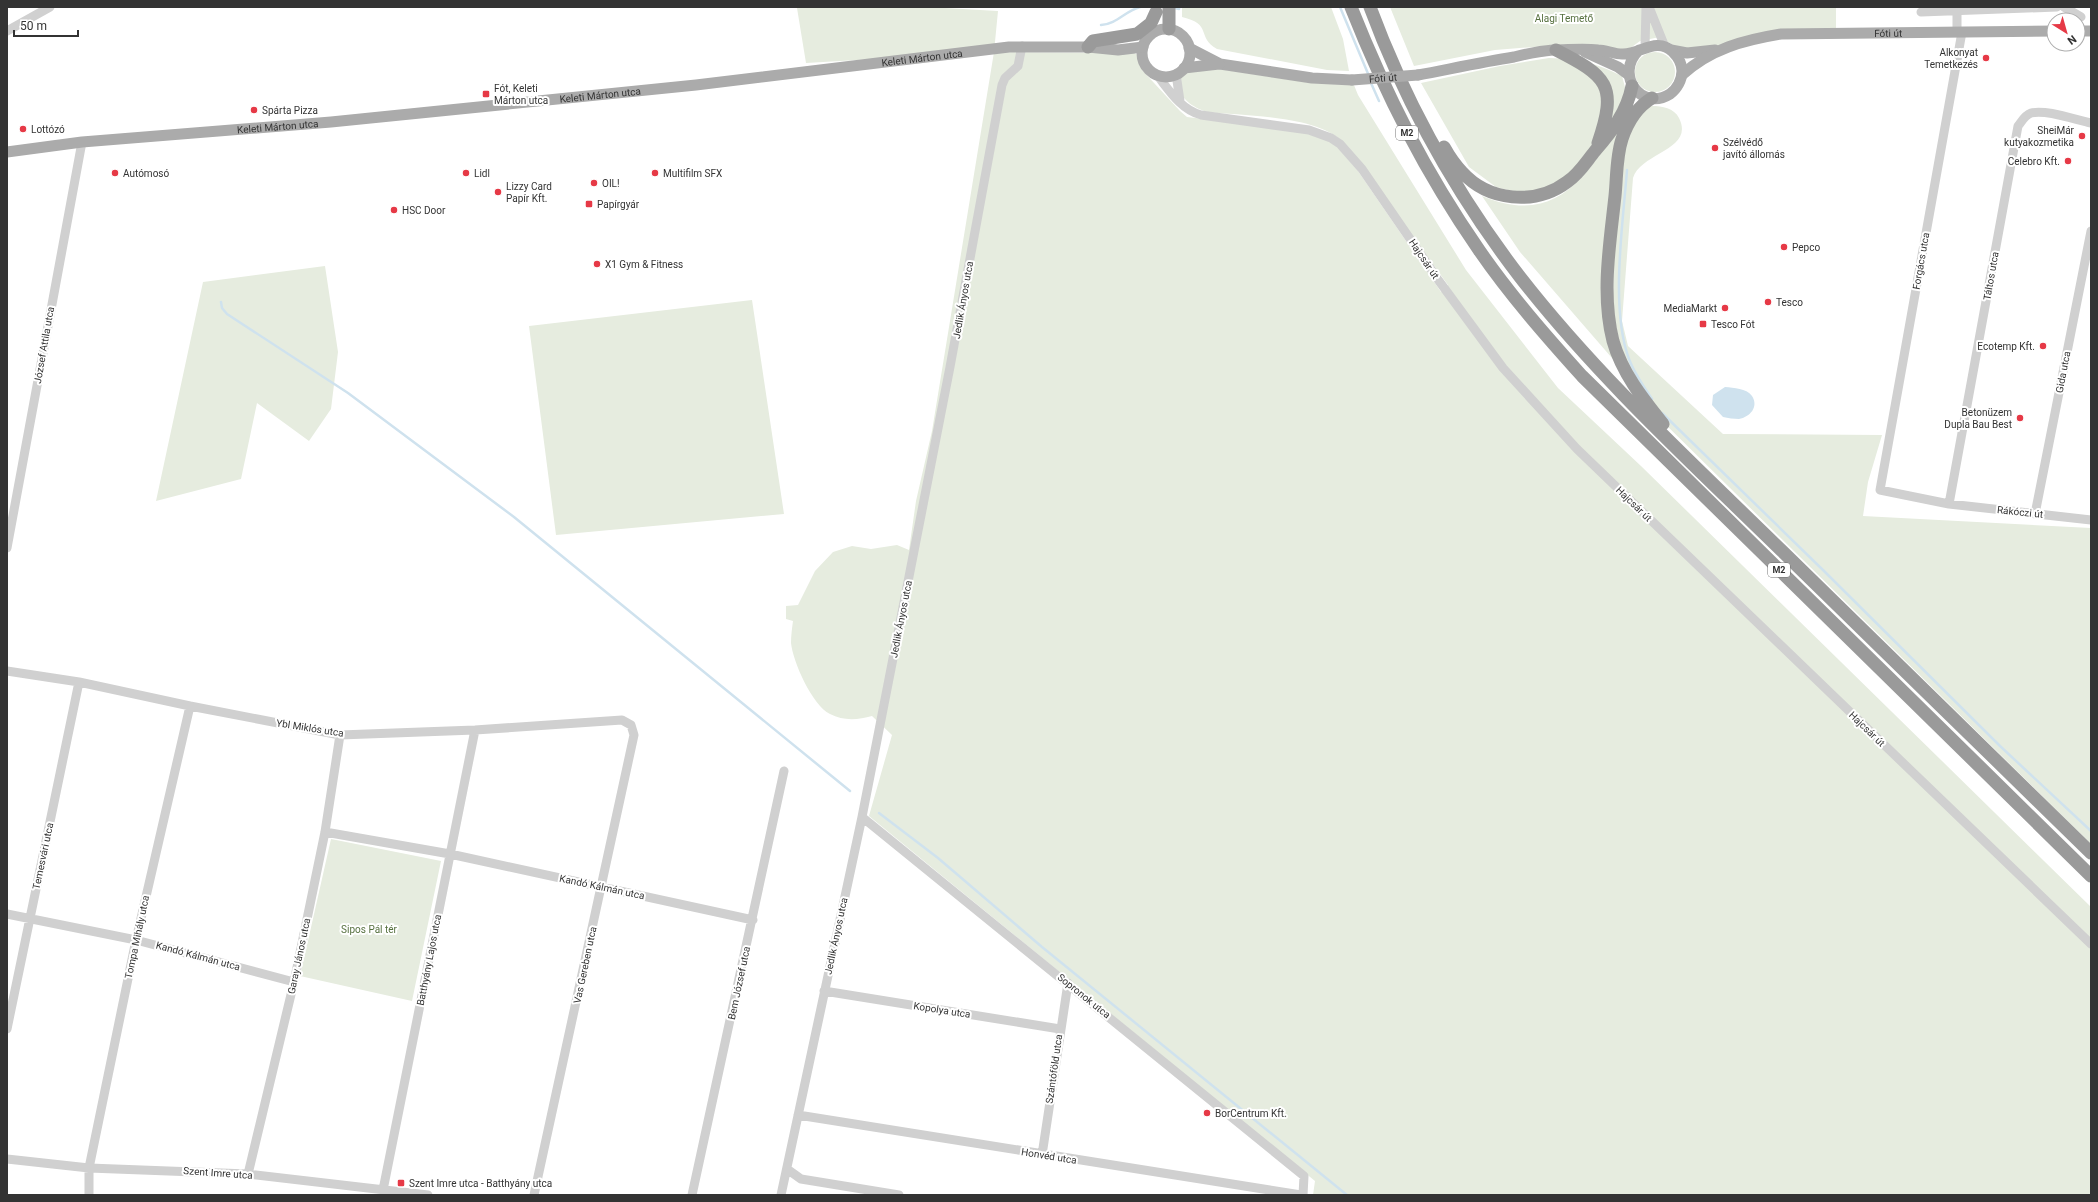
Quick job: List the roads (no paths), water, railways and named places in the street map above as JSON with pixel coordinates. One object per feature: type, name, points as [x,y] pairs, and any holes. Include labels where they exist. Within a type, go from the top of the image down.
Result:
[{"type":"highway","points":[[1168,7],[1169,29]]},
{"type":"highway","name":"M2","points":[[1352,7],[1375,66],[1407,132],[1428,170],[1480,251],[1544,333],[1594,388],[2091,876]]},
{"type":"highway","name":"M2","points":[[1370,7],[1392,62],[1418,117],[1457,185],[1521,277],[1596,366],[1706,477],[2091,853]]},
{"type":"highway","points":[[1156,10],[1156,31]]},
{"type":"highway","points":[[1088,47],[1093,41],[1137,34],[1151,23],[1156,10]]},
{"type":"highway","points":[[1556,50],[1593,70],[1601,79],[1605,88],[1608,112],[1595,151]]},
{"type":"highway","points":[[1418,117],[1436,134],[1452,159],[1466,176],[1480,186],[1507,197],[1529,198],[1543,195],[1559,188],[1578,173],[1602,144],[1626,110],[1631,80]]},
{"type":"highway","points":[[1652,98],[1637,110],[1631,119],[1619,151],[1608,262],[1610,320],[1617,350],[1639,394],[1706,477]]},
{"type":"main road","points":[[1180,71],[1188,63],[1189,48],[1184,37],[1169,29],[1156,31],[1150,35],[1142,52],[1145,66],[1157,75],[1165,77],[1180,71],[1220,64]]},
{"type":"main road","name":"Fóti út","points":[[1724,49],[1746,41],[1781,34],[2046,31]]},
{"type":"main road","points":[[1631,80],[1631,61],[1642,48],[1654,45],[1687,52],[1724,49]]},
{"type":"main road","name":"Keleti Márton utca","points":[[7,152],[82,142],[331,122],[688,86],[905,58],[1022,46],[1088,47],[1142,52]]},
{"type":"main road","name":"Fóti út","points":[[1189,48],[1220,64],[1312,78],[1352,80],[1418,75],[1556,50],[1600,50],[1624,54],[1642,48]]},
{"type":"main road","points":[[1580,50],[1618,67],[1631,80],[1641,94],[1652,98],[1664,97],[1670,94],[1680,82],[1682,75],[1680,61],[1668,49]]},
{"type":"main road","points":[[1682,75],[1696,62],[1724,49]]},
{"type":"street","points":[[7,31],[50,7]]},
{"type":"street","points":[[1642,48],[1648,7]]},
{"type":"street","points":[[1648,7],[1668,49]]},
{"type":"street","points":[[1921,12],[2057,7]]},
{"type":"street","name":"Forgács utca","points":[[1880,490],[1959,32],[1957,11]]},
{"type":"street","name":"Jedlik Ányos utca","points":[[781,1195],[862,817],[950,367],[1002,85],[1005,78],[1018,66],[1022,46]]},
{"type":"street","points":[[1180,71],[1180,103]]},
{"type":"street","name":"Hajcsár út","points":[[1157,75],[1180,103],[1196,114],[1309,130],[1328,136],[1340,144],[1362,169],[1439,281],[1494,356],[1533,402],[1577,449],[2091,944]]},
{"type":"street","name":"Táltos utca","points":[[1949,504],[2018,126],[2023,118],[2031,114],[2041,112],[2091,123]]},
{"type":"street","name":"József Attila utca","points":[[7,548],[11,505],[82,142]]},
{"type":"street","name":"Gida utca","points":[[2035,514],[2091,231]]},
{"type":"street","name":"Rákóczi út","points":[[1880,490],[1949,504],[2091,520]]},
{"type":"street","name":"Ybl Miklós utca","points":[[7,671],[79,682],[190,706],[340,735],[475,730],[622,720],[631,725],[634,735]]},
{"type":"street","name":"Temesvári utca","points":[[7,1029],[79,682]]},
{"type":"street","name":"Tompa Mihály utca","points":[[89,1195],[89,1168],[136,940],[190,706]]},
{"type":"street","name":"Batthyány Lajos utca","points":[[384,1190],[475,730]]},
{"type":"street","name":"Garay János utca","points":[[248,1174],[294,982],[325,832],[340,735]]},
{"type":"street","name":"Vas Gereben utca","points":[[534,1195],[634,735]]},
{"type":"street","name":"Bem József utca","points":[[692,1195],[753,920],[784,771]]},
{"type":"street","name":"Sopronok utca","points":[[862,817],[1304,1176],[1302,1195]]},
{"type":"street","points":[[325,832],[450,854]]},
{"type":"street","name":"Kandó Kálmán utca","points":[[450,854],[753,920]]},
{"type":"street","name":"Kandó Kálmán utca","points":[[7,914],[136,940],[294,982]]},
{"type":"street","name":"Szántóföld utca","points":[[1042,1155],[1068,984]]},
{"type":"street","name":"Kopolya utca","points":[[824,991],[1060,1029]]},
{"type":"street","name":"Honvéd utca","points":[[798,1114],[1042,1155],[1302,1195]]},
{"type":"street","name":"Szent Imre utca","points":[[7,1159],[89,1168],[248,1174],[428,1195]]},
{"type":"street","points":[[787,1169],[801,1179],[899,1195]]},
{"type":"water","points":[[1725,387],[1747,391],[1752,396],[1754,400],[1754,408],[1750,414],[1739,419],[1723,417],[1712,405],[1713,395]]},
{"type":"waterway","points":[[1101,25],[1112,22],[1140,7]]},
{"type":"waterway","points":[[1175,8],[1179,9],[1179,7]]},
{"type":"waterway","points":[[1340,7],[1369,76]]},
{"type":"waterway","points":[[1371,83],[1379,101]]},
{"type":"waterway","points":[[1627,170],[1619,266],[1620,316],[1623,338],[1629,359],[1636,375],[1652,399]]},
{"type":"waterway","points":[[221,302],[222,308],[227,314],[348,393],[514,517],[850,791]]},
{"type":"waterway","points":[[1662,413],[2000,746],[2091,831]]},
{"type":"waterway","points":[[879,813],[938,858],[1042,947],[1347,1195]]},
{"type":"place","name":"Alkonyat Temetkezés","points":[[1986,58]]},
{"type":"place","name":"Fót, Keleti Márton utca","points":[[486,94]]},
{"type":"place","name":"Spárta Pizza","points":[[254,110]]},
{"type":"place","name":"Lottózó","points":[[23,129]]},
{"type":"place","name":"SheiMár kutyakozmetika","points":[[2082,136]]},
{"type":"place","name":"Szélvédő javító állomás","points":[[1715,148]]},
{"type":"place","name":"Celebro Kft.","points":[[2068,161]]},
{"type":"place","name":"Autómosó","points":[[115,173]]},
{"type":"place","name":"Lidl","points":[[466,173]]},
{"type":"place","name":"Multifilm SFX","points":[[655,173]]},
{"type":"place","name":"OIL!","points":[[594,183]]},
{"type":"place","name":"Lizzy Card Papír Kft.","points":[[498,192]]},
{"type":"place","name":"Papírgyár","points":[[589,204]]},
{"type":"place","name":"HSC Door","points":[[394,210]]},
{"type":"place","name":"Pepco","points":[[1784,247]]},
{"type":"place","name":"X1 Gym & Fitness","points":[[597,264]]},
{"type":"place","name":"Tesco","points":[[1768,302]]},
{"type":"place","name":"MediaMarkt","points":[[1725,308]]},
{"type":"place","name":"Tesco Fót","points":[[1703,324]]},
{"type":"place","name":"Ecotemp Kft.","points":[[2043,346]]},
{"type":"place","name":"Betonüzem Dupla Bau Best","points":[[2020,418]]},
{"type":"place","name":"BorCentrum Kft.","points":[[1207,1113]]},
{"type":"place","name":"Szent Imre utca - Batthyány utca","points":[[401,1183]]},
{"type":"park label","name":"Alagi Temető","points":[[1564,18]]},
{"type":"park label","name":"Sipos Pál tér","points":[[369,929]]}]
